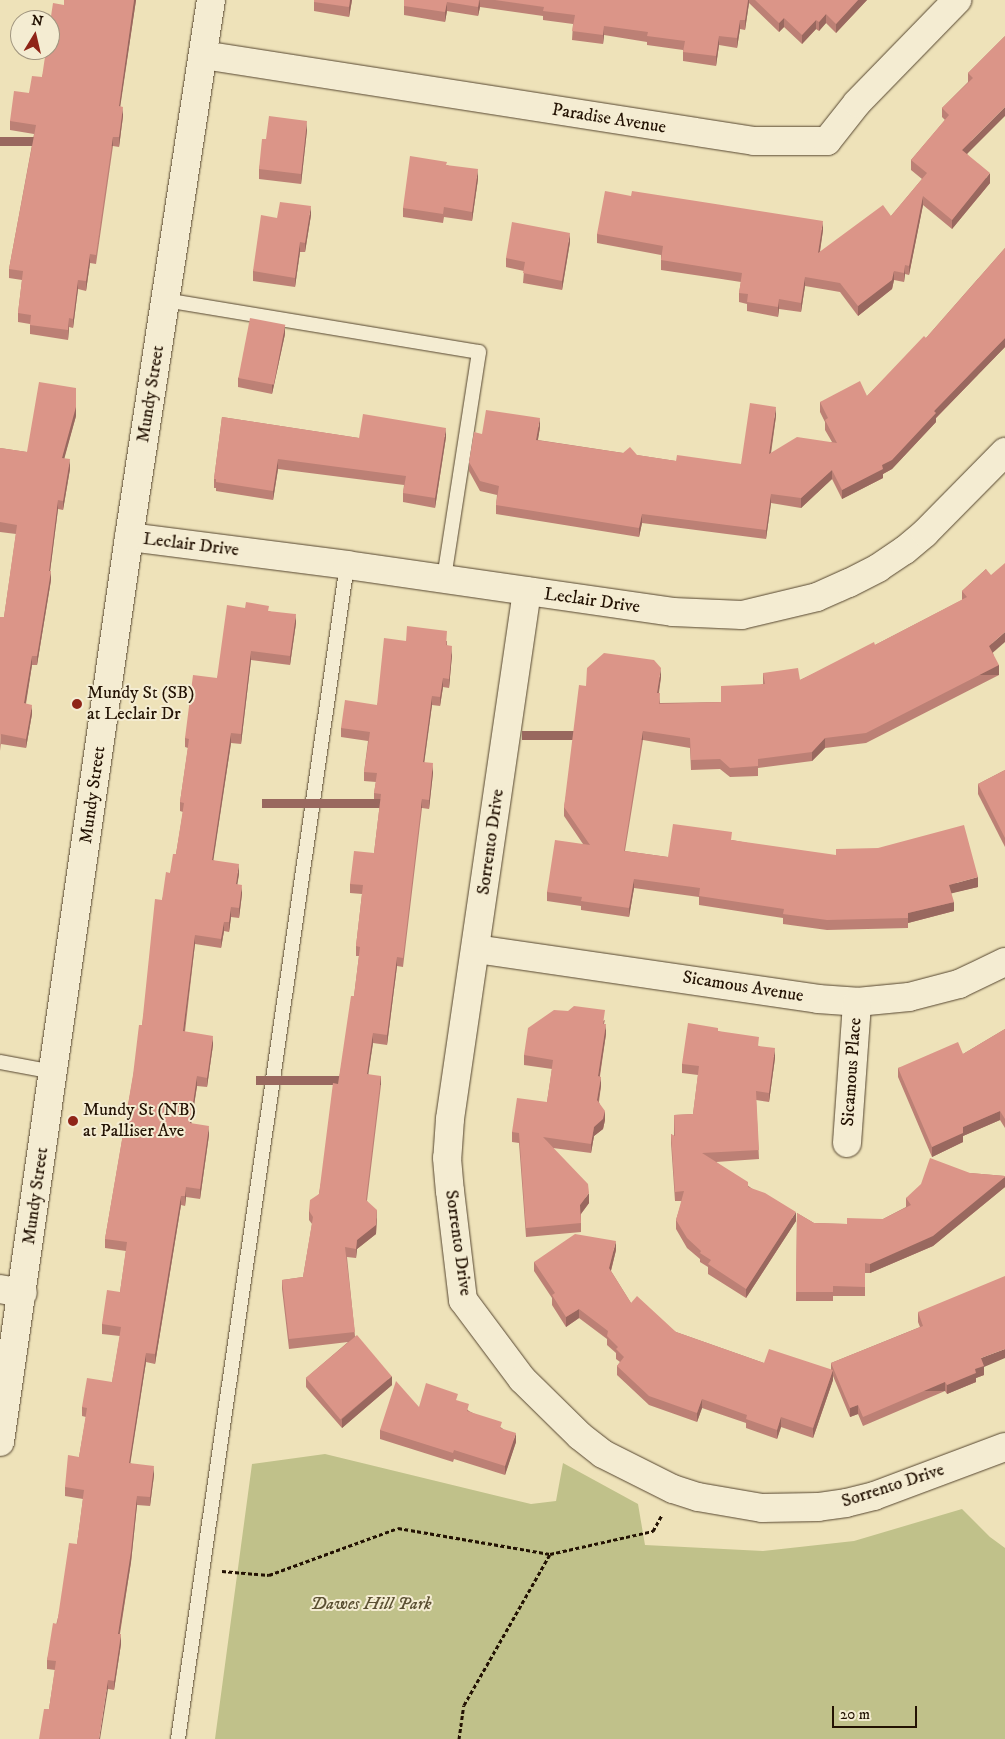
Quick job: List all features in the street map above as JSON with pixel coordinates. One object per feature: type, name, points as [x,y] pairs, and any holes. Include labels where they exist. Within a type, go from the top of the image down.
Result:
[{"type":"street","name":"Mundy Street","points":[[0,1442],[11,1291],[54,1072],[129,537],[211,0]]},
{"type":"street","name":"Paradise Avenue","points":[[203,55],[754,142],[826,141],[858,103],[957,0]]},
{"type":"street","name":"Leclair Drive","points":[[129,537],[444,578],[673,612],[742,614],[817,596],[849,583],[905,550],[925,533],[1005,452]]},
{"type":"street","name":"Sorrento Drive","points":[[527,591],[450,1119],[448,1158],[462,1300],[522,1379],[580,1436],[603,1454],[673,1488],[723,1503],[762,1508],[818,1507],[874,1496],[1005,1447]]},
{"type":"street","name":"Sicamous Avenue","points":[[476,949],[857,1002],[909,998],[959,984],[1005,962]]},
{"type":"street","name":"Sicamous Place","points":[[847,1143],[857,1002]]},
{"type":"lane","points":[[165,300],[479,352],[444,578]]},
{"type":"lane","points":[[178,1739],[347,565]]},
{"type":"lane","points":[[0,1062],[54,1072]]},
{"type":"path","points":[[202,1569],[268,1575],[398,1528],[550,1554],[653,1531],[673,1488]]},
{"type":"path","points":[[459,1739],[464,1705],[550,1554]]},
{"type":"green space","name":"Dawes Hill Park","points":[[325,1454],[531,1504],[556,1501],[563,1463],[638,1504],[645,1545],[763,1551],[854,1541],[962,1509],[990,1537],[1005,1548],[1005,1739],[215,1739],[252,1464]]},
{"type":"building","points":[[64,0],[134,0],[119,106],[123,107],[119,137],[113,137],[96,255],[90,254],[86,281],[78,280],[73,319],[69,318],[68,330],[30,325],[31,315],[18,313],[23,271],[9,269],[36,125],[10,121],[14,91],[29,93],[32,76],[42,77],[45,60],[60,60],[60,10],[52,10],[53,3],[64,5]]},
{"type":"building","points":[[314,0],[350,0],[349,7],[314,2]]},
{"type":"building","points":[[404,0],[479,0],[478,7],[447,2],[445,12],[404,6]]},
{"type":"building","points":[[495,0],[748,0],[745,20],[740,20],[737,38],[719,36],[716,56],[683,52],[685,41],[647,36],[648,32],[604,26],[603,35],[572,31],[575,15],[543,11],[544,7]]},
{"type":"building","points":[[755,0],[858,0],[836,24],[826,14],[819,22],[816,20],[802,35],[784,18],[779,23]]},
{"type":"building","points":[[1005,36],[1005,107],[962,150],[990,173],[952,220],[923,196],[909,266],[905,265],[904,273],[894,271],[892,280],[858,306],[840,283],[805,277],[801,303],[779,299],[778,307],[747,302],[748,294],[739,293],[742,273],[661,260],[663,246],[597,234],[605,191],[631,196],[632,191],[823,221],[818,253],[883,205],[891,216],[927,173],[911,160],[949,115],[942,108],[973,78],[968,73]]},
{"type":"building","points":[[269,116],[307,121],[301,174],[259,169],[262,139],[266,139]]},
{"type":"building","points":[[410,156],[447,162],[446,165],[478,169],[472,212],[444,207],[443,214],[403,208]]},
{"type":"building","points":[[280,202],[311,206],[305,243],[300,242],[295,278],[253,271],[261,215],[277,218]]},
{"type":"building","points":[[512,222],[570,233],[562,281],[523,273],[525,262],[506,258]]},
{"type":"building","points":[[1005,248],[1005,338],[934,411],[936,413],[892,460],[882,465],[883,469],[842,490],[832,470],[801,498],[771,494],[766,530],[642,514],[639,528],[496,505],[499,486],[480,481],[469,462],[474,432],[482,434],[486,410],[540,418],[536,440],[623,453],[630,447],[637,455],[676,461],[677,455],[741,464],[750,403],[776,407],[769,454],[797,437],[837,443],[825,420],[828,418],[820,402],[860,381],[867,396],[924,336],[926,338]]},
{"type":"building","points":[[250,318],[285,325],[274,385],[238,378]]},
{"type":"building","points":[[39,382],[76,388],[76,407],[62,458],[70,459],[63,501],[58,500],[49,571],[51,571],[37,656],[32,656],[24,703],[32,705],[26,739],[1,734],[0,741],[0,617],[4,617],[17,525],[0,522],[0,448],[27,452]]},
{"type":"building","points":[[363,414],[446,428],[435,498],[403,493],[406,476],[278,459],[273,491],[216,482],[216,479],[214,479],[222,417],[359,438]]},
{"type":"building","points":[[1005,563],[1005,632],[989,646],[999,665],[866,733],[825,738],[812,752],[758,759],[758,766],[730,768],[720,759],[691,760],[690,738],[643,731],[624,851],[668,857],[673,824],[732,832],[731,840],[836,855],[836,849],[878,848],[964,825],[978,877],[949,885],[954,902],[908,913],[908,918],[827,920],[783,914],[784,909],[699,896],[700,888],[634,879],[629,908],[581,901],[582,897],[547,892],[555,840],[590,845],[564,807],[579,685],[586,686],[587,668],[604,653],[654,660],[661,668],[657,693],[660,693],[659,704],[721,702],[721,686],[765,684],[763,673],[798,668],[800,680],[874,642],[875,645],[967,597],[962,591],[986,569],[991,575]]},
{"type":"building","points":[[246,602],[269,606],[268,611],[296,614],[290,656],[251,651],[241,734],[231,733],[212,860],[239,864],[236,884],[242,885],[239,908],[231,907],[229,922],[224,922],[221,939],[195,935],[183,1031],[213,1036],[207,1078],[197,1076],[190,1123],[209,1126],[200,1189],[186,1187],[185,1196],[181,1196],[155,1354],[146,1353],[129,1463],[154,1466],[150,1497],[137,1496],[131,1552],[118,1634],[121,1634],[114,1681],[108,1680],[99,1739],[39,1739],[44,1709],[49,1709],[56,1661],[47,1660],[53,1623],[57,1624],[69,1543],[77,1544],[84,1490],[65,1487],[68,1455],[79,1457],[87,1408],[82,1407],[87,1378],[112,1382],[121,1327],[102,1324],[107,1290],[120,1292],[127,1242],[105,1239],[133,1075],[139,1025],[142,1025],[155,899],[162,900],[166,872],[170,873],[173,854],[176,854],[184,803],[180,802],[189,739],[185,738],[193,675],[217,678],[227,605],[245,608]]},
{"type":"building","points":[[407,626],[447,631],[446,645],[452,646],[449,679],[443,678],[440,697],[432,696],[423,762],[433,763],[429,800],[422,799],[403,958],[397,957],[387,1035],[373,1033],[367,1074],[381,1076],[366,1200],[377,1210],[376,1225],[357,1240],[356,1249],[345,1247],[355,1332],[289,1339],[282,1280],[303,1277],[313,1217],[309,1211],[310,1200],[319,1194],[333,1083],[338,1084],[351,996],[354,996],[360,947],[356,946],[363,885],[350,884],[354,851],[374,853],[381,794],[374,793],[377,773],[364,772],[370,732],[341,728],[345,700],[377,705],[384,638],[406,641]]},
{"type":"building","points":[[1005,770],[1005,838],[978,784]]},
{"type":"building","points":[[574,1006],[605,1010],[603,1024],[606,1024],[598,1076],[601,1077],[597,1100],[605,1111],[603,1119],[594,1127],[591,1144],[543,1137],[588,1184],[589,1193],[580,1205],[581,1223],[526,1228],[519,1133],[512,1132],[517,1098],[547,1102],[553,1060],[524,1055],[528,1028],[554,1010],[568,1011]]},
{"type":"building","points":[[688,1023],[718,1028],[718,1031],[759,1037],[758,1046],[775,1048],[769,1093],[756,1091],[759,1150],[702,1153],[748,1182],[748,1187],[765,1193],[796,1212],[746,1289],[708,1264],[711,1260],[700,1253],[701,1251],[687,1238],[676,1220],[684,1191],[675,1192],[671,1134],[675,1136],[674,1115],[693,1114],[699,1066],[682,1064]]},
{"type":"building","points":[[1005,1029],[1005,1119],[1000,1111],[963,1127],[963,1133],[932,1147],[898,1068],[958,1042],[963,1054]]},
{"type":"building","points":[[930,1158],[970,1173],[1005,1177],[933,1236],[870,1264],[865,1263],[865,1287],[833,1286],[833,1292],[796,1292],[797,1213],[814,1223],[847,1224],[847,1218],[883,1219],[911,1205],[906,1198],[921,1184]]},
{"type":"building","points":[[575,1234],[616,1241],[609,1268],[631,1303],[637,1296],[676,1332],[764,1363],[769,1349],[833,1370],[813,1428],[781,1417],[777,1430],[746,1419],[747,1415],[702,1399],[697,1413],[649,1396],[617,1366],[624,1357],[616,1349],[618,1347],[607,1336],[608,1331],[579,1309],[566,1317],[552,1295],[555,1293],[534,1262]]},
{"type":"building","points":[[1005,1276],[1005,1349],[981,1358],[984,1366],[975,1369],[976,1373],[947,1385],[945,1382],[863,1417],[858,1405],[850,1408],[831,1363],[923,1326],[918,1312]]},
{"type":"building","points":[[357,1335],[392,1376],[340,1419],[306,1378]]},
{"type":"building","points":[[396,1381],[419,1407],[426,1383],[458,1394],[456,1400],[469,1404],[467,1411],[502,1422],[500,1428],[516,1433],[505,1466],[454,1450],[453,1453],[380,1430]]},
{"type":"place","name":"Mundy St (SB) at Leclair Dr","points":[[77,704]]},
{"type":"place","name":"Mundy St (NB) at Palliser Ave","points":[[73,1121]]}]
